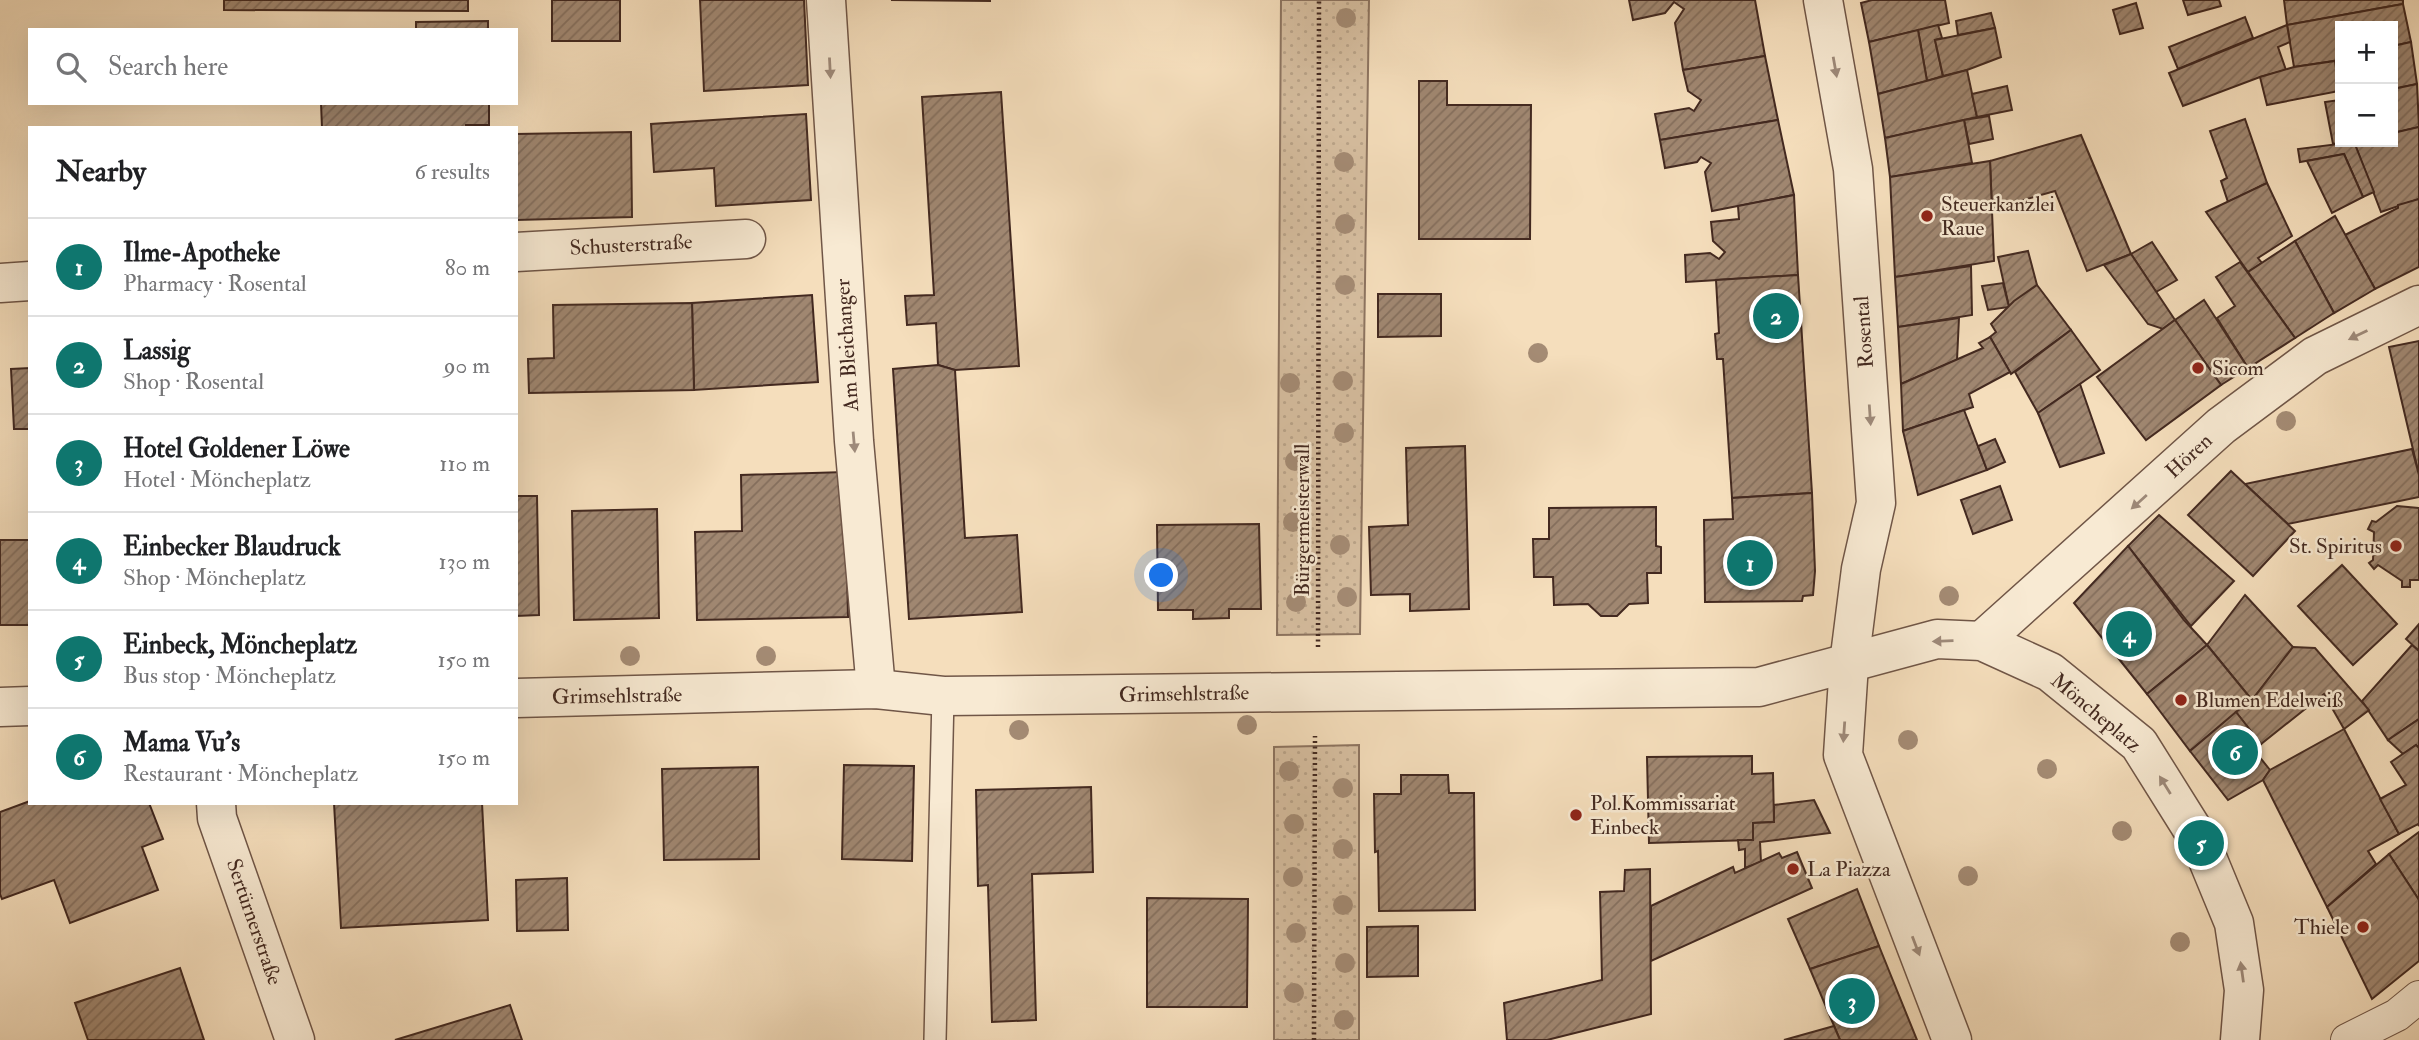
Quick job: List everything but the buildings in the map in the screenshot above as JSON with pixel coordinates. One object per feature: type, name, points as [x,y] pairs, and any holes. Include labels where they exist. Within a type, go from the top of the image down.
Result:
[{"type":"street","name":"Am Bleichanger","points":[[826,0],[854,441],[876,689]]},
{"type":"street","name":"Rosental","points":[[1823,0],[1853,169],[1876,503],[1861,569],[1849,664]]},
{"type":"street","name":"Schusterstraße","points":[[518,252],[746,239]]},
{"type":"street","points":[[0,283],[28,281]]},
{"type":"street","name":"Hören","points":[[1982,641],[2221,426],[2315,356],[2419,305]]},
{"type":"street","name":"Möncheplatz","points":[[1849,664],[1937,639],[1982,641],[2050,672],[2139,744],[2201,843],[2234,923],[2244,990],[2240,1040]]},
{"type":"street","name":"Grimsehlstraße","points":[[518,698],[876,689],[943,696],[1759,687],[1849,664]]},
{"type":"street","points":[[1849,664],[1843,755],[1952,1040]]},
{"type":"street","points":[[0,707],[28,706]]},
{"type":"street","name":"Sertürnerstraße","points":[[216,805],[217,818],[295,1040]]},
{"type":"street","points":[[2347,1040],[2397,1015],[2419,998]]},
{"type":"lane","points":[[935,1040],[943,696]]},
{"type":"path","name":"Bürgermeisterwall","points":[[1314,1040],[1314,764],[1318,692],[1319,0]]},
{"type":"shaded area","points":[[1281,0],[1369,0],[1360,634],[1277,635]]},
{"type":"shaded area","points":[[1359,745],[1359,1040],[1274,1040],[1274,747]]},
{"type":"place","name":"Steuerkanzlei Raue","points":[[1927,216]]},
{"type":"place","name":"Lassig","points":[[1776,316]]},
{"type":"place","name":"Sicom","points":[[2198,368]]},
{"type":"place","name":"St. Spiritus","points":[[2396,546]]},
{"type":"place","name":"Ilme-Apotheke","points":[[1750,563]]},
{"type":"place","name":"Einbecker Blaudruck","points":[[2129,634]]},
{"type":"place","name":"Blumen Edelweiß","points":[[2181,700]]},
{"type":"place","name":"Mama Vu's","points":[[2235,752]]},
{"type":"place","name":"Pol.Kommissariat Einbeck","points":[[1576,815]]},
{"type":"place","name":"Einbeck, Möncheplatz","points":[[2201,843]]},
{"type":"place","name":"La Piazza","points":[[1793,869]]},
{"type":"place","name":"Thiele","points":[[2363,927]]},
{"type":"place","name":"Hotel Goldener Löwe","points":[[1852,1001]]}]
